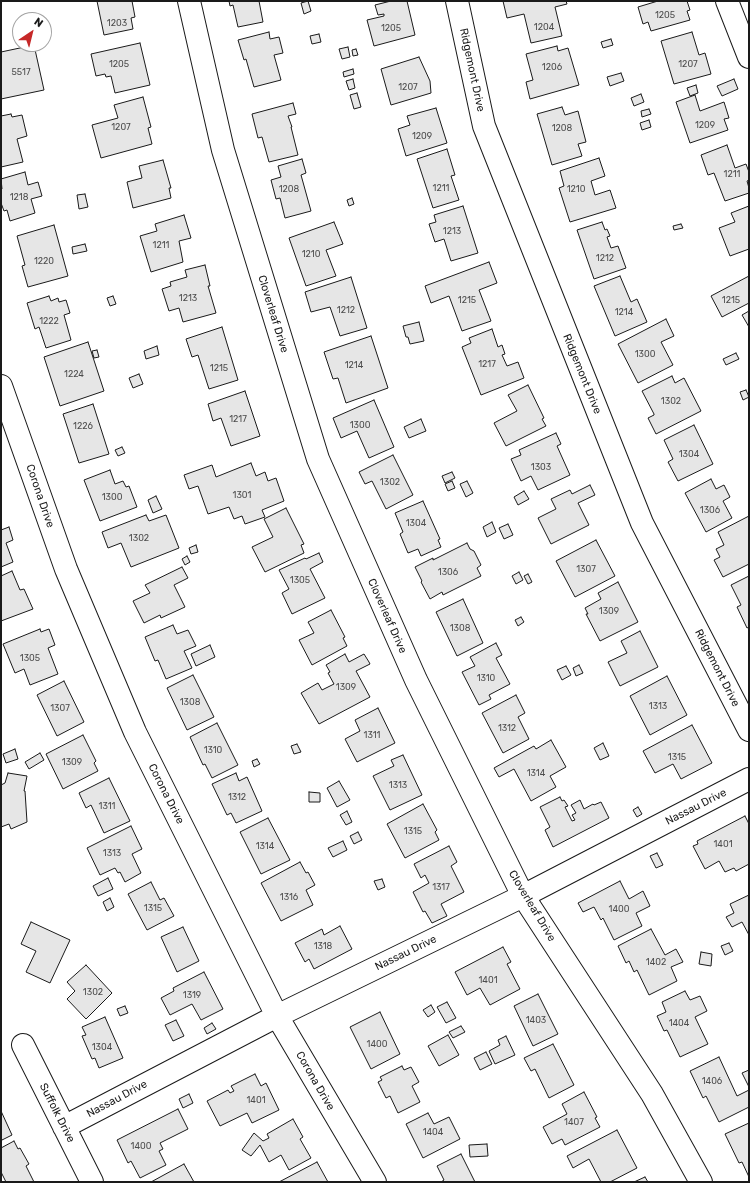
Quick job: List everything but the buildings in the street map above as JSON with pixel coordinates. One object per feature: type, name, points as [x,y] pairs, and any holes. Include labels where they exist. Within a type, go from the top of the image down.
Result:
[{"type":"street","name":"Cloverleaf Drive","points":[[189,1],[223,150],[318,459],[416,680],[523,896],[652,1094],[701,1182]]},
{"type":"street","name":"Ridgemont Drive","points":[[457,1],[484,126],[639,515],[749,730]]},
{"type":"street","points":[[727,1],[749,57]]},
{"type":"street","name":"Corona Drive","points":[[1,386],[66,570],[134,732],[277,1016],[375,1182]]},
{"type":"street","name":"Nassau Drive","points":[[64,1127],[277,1016],[523,896],[749,780]]},
{"type":"street","name":"Suffolk Drive","points":[[23,1045],[92,1182]]}]
